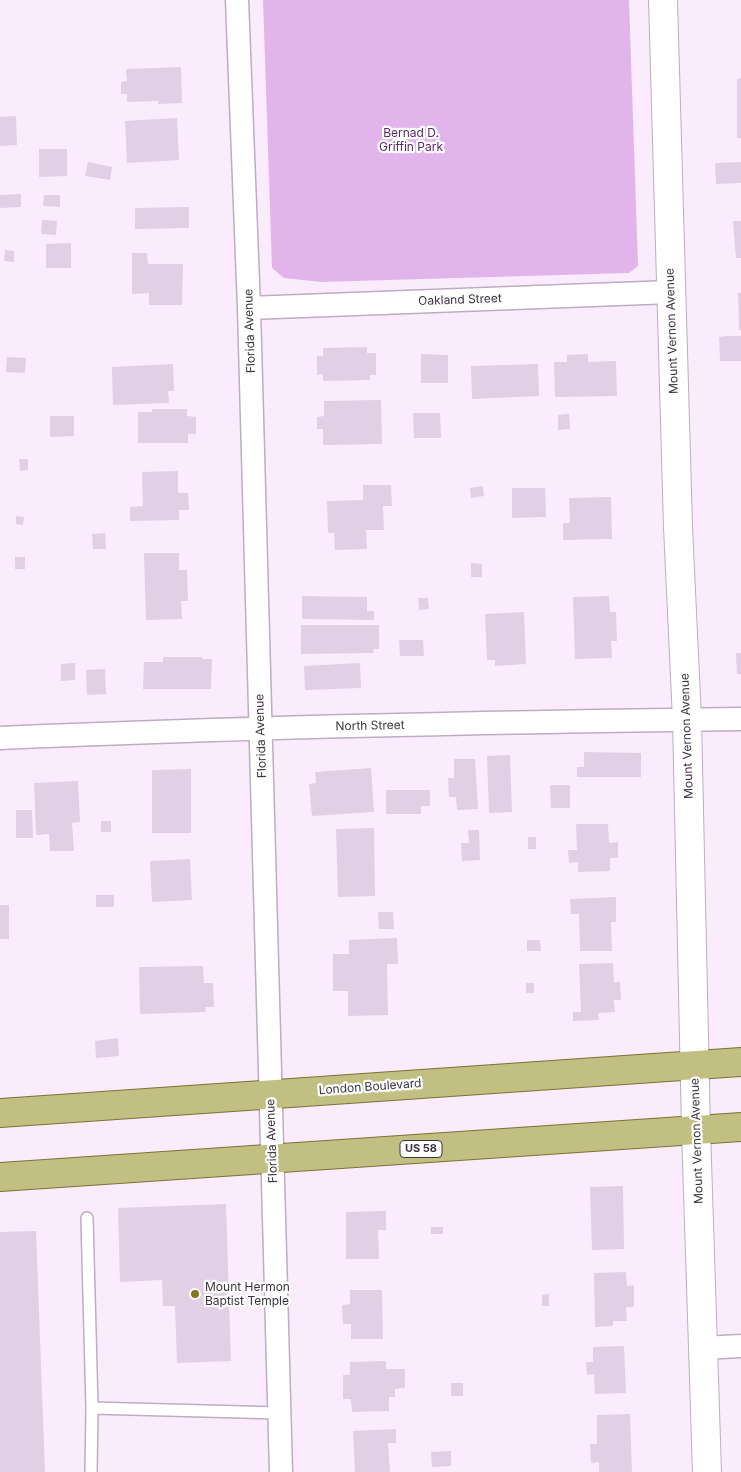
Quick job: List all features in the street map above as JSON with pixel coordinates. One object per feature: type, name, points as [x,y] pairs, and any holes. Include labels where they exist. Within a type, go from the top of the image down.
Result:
[{"type":"main road","name":"London Boulevard","points":[[0,1113],[741,1062]]},
{"type":"main road","name":"US 58","points":[[0,1177],[741,1127]]},
{"type":"street","name":"Florida Avenue","points":[[238,0],[249,308],[281,1472]]},
{"type":"street","name":"Mount Vernon Avenue","points":[[663,0],[678,527],[687,720],[706,1472]]},
{"type":"street","name":"Oakland Street","points":[[249,308],[671,292]]},
{"type":"street","name":"North Street","points":[[0,738],[261,729],[741,719]]},
{"type":"street","points":[[703,1348],[741,1346]]},
{"type":"lane","points":[[87,1218],[92,1472]]},
{"type":"lane","points":[[92,1408],[279,1413]]},
{"type":"green space","name":"Bernad D. Griffin Park","points":[[263,0],[629,0],[638,266],[629,273],[321,282],[284,278],[272,268]]},
{"type":"building","points":[[181,67],[182,103],[158,104],[158,101],[127,102],[127,94],[121,94],[121,82],[127,81],[126,69]]},
{"type":"building","points":[[741,78],[741,138],[737,138],[737,79]]},
{"type":"building","points":[[16,116],[17,145],[0,146],[0,117]]},
{"type":"building","points":[[177,118],[179,160],[127,163],[125,121]]},
{"type":"building","points":[[39,149],[67,149],[67,176],[39,177]]},
{"type":"building","points":[[88,162],[112,167],[110,180],[85,176]]},
{"type":"building","points":[[741,162],[741,183],[716,184],[715,163]]},
{"type":"building","points":[[21,194],[21,207],[0,208],[0,195]]},
{"type":"building","points":[[44,195],[60,195],[60,207],[43,206]]},
{"type":"building","points":[[189,207],[189,228],[135,229],[135,208]]},
{"type":"building","points":[[42,220],[57,221],[56,235],[41,234]]},
{"type":"building","points":[[733,221],[741,221],[741,258],[736,258]]},
{"type":"building","points":[[71,243],[71,268],[46,268],[46,244]]},
{"type":"building","points":[[5,250],[14,251],[14,262],[4,261]]},
{"type":"building","points":[[132,253],[147,253],[148,264],[183,264],[182,305],[149,305],[149,293],[132,294]]},
{"type":"building","points":[[738,293],[741,293],[741,330],[739,330]]},
{"type":"building","points":[[741,336],[741,361],[720,361],[719,337]]},
{"type":"building","points":[[367,347],[367,353],[376,353],[376,375],[370,375],[370,380],[323,381],[323,374],[317,375],[317,356],[323,356],[323,348]]},
{"type":"building","points":[[421,354],[448,355],[448,383],[421,383]]},
{"type":"building","points":[[588,354],[588,362],[616,361],[617,396],[555,397],[554,362],[567,362],[567,355]]},
{"type":"building","points":[[7,357],[26,358],[25,373],[6,372]]},
{"type":"building","points":[[173,364],[174,391],[168,391],[169,403],[113,405],[112,367]]},
{"type":"building","points":[[538,364],[539,396],[472,399],[471,366]]},
{"type":"building","points":[[381,400],[382,444],[323,445],[323,429],[317,429],[317,417],[324,416],[324,401]]},
{"type":"building","points":[[152,409],[187,409],[187,416],[196,417],[196,434],[188,434],[188,443],[138,443],[138,412],[152,412]]},
{"type":"building","points":[[413,413],[440,413],[441,438],[414,438]]},
{"type":"building","points":[[569,414],[570,429],[558,430],[558,415]]},
{"type":"building","points":[[50,416],[74,416],[74,436],[50,437]]},
{"type":"building","points":[[19,459],[28,459],[28,470],[20,471]]},
{"type":"building","points":[[178,471],[178,493],[188,493],[189,510],[179,510],[179,520],[130,521],[130,507],[143,506],[142,472]]},
{"type":"building","points":[[363,485],[391,485],[392,506],[383,506],[384,530],[366,530],[367,549],[335,550],[334,533],[328,533],[327,501],[363,500]]},
{"type":"building","points":[[483,486],[484,496],[471,498],[470,488]]},
{"type":"building","points":[[512,488],[545,488],[546,517],[512,518]]},
{"type":"building","points":[[611,497],[612,539],[563,540],[563,523],[570,523],[569,498]]},
{"type":"building","points":[[16,516],[24,517],[23,525],[16,524]]},
{"type":"building","points":[[105,533],[106,549],[93,549],[92,534]]},
{"type":"building","points":[[144,553],[179,553],[179,570],[187,570],[188,601],[181,601],[182,619],[146,620]]},
{"type":"building","points":[[15,557],[25,557],[25,569],[15,569]]},
{"type":"building","points":[[471,563],[482,564],[482,577],[471,577]]},
{"type":"building","points":[[302,596],[367,597],[367,611],[374,611],[374,620],[302,619]]},
{"type":"building","points":[[609,596],[610,612],[616,612],[617,641],[611,641],[612,658],[575,659],[573,597]]},
{"type":"building","points":[[418,598],[428,598],[429,609],[419,610]]},
{"type":"building","points":[[524,612],[526,664],[495,666],[495,660],[487,660],[485,614]]},
{"type":"building","points":[[301,625],[379,625],[379,649],[373,649],[374,653],[301,654]]},
{"type":"building","points":[[399,640],[423,640],[424,656],[400,656]]},
{"type":"building","points":[[736,653],[741,653],[741,674],[737,674]]},
{"type":"building","points":[[163,657],[202,657],[202,659],[212,659],[211,689],[143,689],[144,662],[163,662]]},
{"type":"building","points":[[75,663],[75,680],[61,681],[61,664]]},
{"type":"building","points":[[360,663],[361,688],[305,690],[304,666]]},
{"type":"building","points":[[105,669],[106,694],[87,695],[86,670]]},
{"type":"building","points":[[584,752],[641,753],[641,777],[577,777],[577,767],[584,767]]},
{"type":"building","points":[[510,755],[512,812],[489,813],[487,756]]},
{"type":"building","points":[[454,759],[475,759],[478,809],[457,810],[456,797],[449,797],[448,778],[454,778]]},
{"type":"building","points":[[371,768],[374,812],[312,816],[309,784],[316,783],[315,772]]},
{"type":"building","points":[[191,769],[191,833],[152,833],[152,770]]},
{"type":"building","points":[[78,781],[80,822],[72,823],[74,851],[50,851],[49,834],[36,835],[34,783]]},
{"type":"building","points":[[550,785],[570,785],[570,808],[551,808]]},
{"type":"building","points":[[386,790],[430,790],[430,806],[421,806],[421,814],[386,814]]},
{"type":"building","points":[[16,810],[32,810],[33,838],[16,838]]},
{"type":"building","points":[[101,821],[111,821],[111,832],[101,832]]},
{"type":"building","points":[[576,824],[608,824],[609,843],[618,842],[618,858],[610,858],[610,871],[578,872],[578,862],[569,863],[568,850],[577,850]]},
{"type":"building","points":[[374,828],[375,896],[338,897],[336,829]]},
{"type":"building","points":[[468,830],[479,830],[480,860],[462,861],[461,843],[469,843]]},
{"type":"building","points":[[528,837],[536,837],[536,849],[528,849]]},
{"type":"building","points":[[190,859],[192,900],[152,902],[150,861]]},
{"type":"building","points":[[96,895],[114,895],[114,907],[96,907]]},
{"type":"building","points":[[616,897],[616,922],[611,922],[612,951],[580,951],[579,914],[571,914],[570,899]]},
{"type":"building","points":[[0,905],[9,905],[9,939],[0,939]]},
{"type":"building","points":[[378,912],[393,912],[394,929],[379,929]]},
{"type":"building","points":[[397,938],[398,964],[387,964],[388,1015],[348,1016],[348,991],[333,991],[333,954],[349,954],[349,940]]},
{"type":"building","points":[[527,940],[540,940],[541,951],[527,951]]},
{"type":"building","points":[[613,963],[614,982],[620,982],[621,1000],[614,1000],[615,1012],[598,1013],[599,1020],[573,1021],[573,1012],[581,1012],[579,964]]},
{"type":"building","points":[[203,966],[204,983],[213,983],[214,1007],[205,1007],[206,1012],[140,1014],[139,967]]},
{"type":"building","points":[[526,983],[534,983],[534,993],[526,993]]},
{"type":"building","points":[[118,1038],[119,1056],[96,1058],[95,1041]]},
{"type":"building","points":[[623,1186],[624,1249],[592,1250],[590,1187]]},
{"type":"building","name":"Mount Hermon Baptist Temple","points":[[226,1204],[231,1361],[177,1363],[175,1306],[163,1306],[162,1280],[120,1282],[118,1208]]},
{"type":"building","points":[[386,1211],[386,1230],[378,1230],[379,1259],[346,1259],[346,1212]]},
{"type":"building","points":[[431,1227],[443,1227],[443,1234],[431,1234]]},
{"type":"building","points":[[36,1231],[45,1472],[0,1472],[0,1232]]},
{"type":"building","points":[[626,1272],[627,1286],[634,1285],[634,1307],[626,1307],[627,1321],[613,1321],[613,1326],[595,1327],[594,1273]]},
{"type":"building","points":[[350,1290],[382,1290],[383,1339],[351,1339],[351,1324],[343,1324],[342,1305],[350,1304]]},
{"type":"building","points":[[549,1294],[549,1306],[542,1306],[542,1295]]},
{"type":"building","points":[[624,1346],[626,1393],[595,1394],[594,1374],[587,1375],[586,1362],[593,1362],[593,1347]]},
{"type":"building","points":[[386,1361],[386,1369],[405,1369],[405,1388],[395,1389],[395,1397],[389,1397],[389,1411],[352,1412],[351,1399],[343,1399],[343,1375],[350,1375],[350,1362]]},
{"type":"building","points":[[451,1383],[463,1383],[463,1396],[451,1396]]},
{"type":"building","points":[[630,1414],[632,1472],[599,1472],[599,1462],[591,1463],[590,1444],[597,1444],[597,1415]]},
{"type":"building","points":[[396,1429],[396,1443],[388,1443],[390,1472],[355,1472],[353,1431]]},
{"type":"building","points":[[451,1451],[451,1466],[432,1467],[431,1452]]},
{"type":"place","name":"Mount Hermon Baptist Temple","points":[[195,1294]]}]
